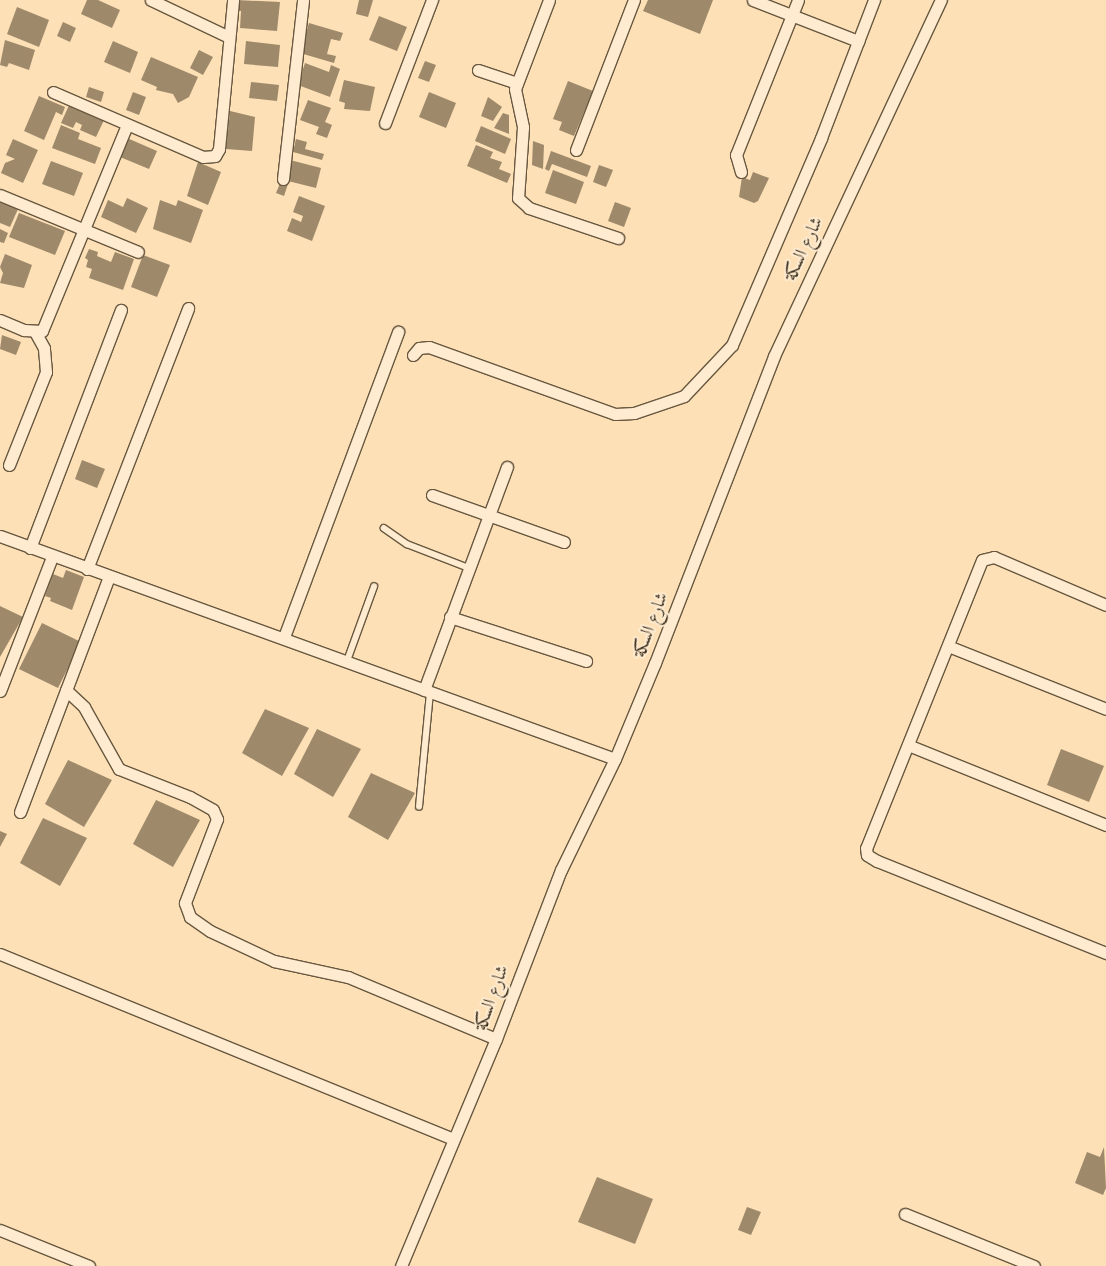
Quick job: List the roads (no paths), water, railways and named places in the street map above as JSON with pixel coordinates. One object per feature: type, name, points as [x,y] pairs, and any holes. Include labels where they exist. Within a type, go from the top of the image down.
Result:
[{"type":"street","points":[[152,0],[229,37]]},
{"type":"street","points":[[53,92],[203,157],[215,156],[219,149],[233,0]]},
{"type":"street","points":[[284,179],[303,0]]},
{"type":"street","points":[[385,123],[432,0]]},
{"type":"street","points":[[550,0],[517,83],[524,127],[517,191],[522,203],[618,238]]},
{"type":"street","points":[[576,150],[634,0]]},
{"type":"street","points":[[754,0],[858,41]]},
{"type":"street","points":[[740,172],[736,155],[798,0]]},
{"type":"street","points":[[413,355],[419,348],[429,347],[615,414],[634,413],[684,396],[732,345],[821,138],[874,0]]},
{"type":"street","name":"شارع السكة","points":[[401,1266],[452,1138],[496,1039],[560,870],[615,758],[774,356],[941,0]]},
{"type":"street","points":[[478,70],[517,83]]},
{"type":"street","points":[[0,320],[35,332],[42,331],[127,125]]},
{"type":"street","points":[[0,195],[138,252]]},
{"type":"street","points":[[87,569],[188,308]]},
{"type":"street","points":[[30,548],[120,310]]},
{"type":"street","points":[[9,465],[46,372],[44,348],[35,332]]},
{"type":"street","points":[[284,637],[398,332]]},
{"type":"street","points":[[427,691],[450,617],[507,467]]},
{"type":"street","points":[[432,495],[564,542]]},
{"type":"street","points":[[0,536],[52,557],[284,637],[427,691],[615,758]]},
{"type":"street","points":[[0,691],[52,557]]},
{"type":"street","points":[[1106,605],[988,558],[982,560],[908,745],[866,840],[867,855],[1106,953]]},
{"type":"street","points":[[20,812],[109,577]]},
{"type":"street","points":[[450,617],[586,660]]},
{"type":"street","points":[[948,646],[1106,710]]},
{"type":"street","points":[[66,690],[84,707],[119,769],[190,797],[213,810],[217,819],[185,903],[190,917],[210,931],[274,961],[348,977],[496,1039]]},
{"type":"street","points":[[908,745],[1106,825]]},
{"type":"street","points":[[0,954],[452,1138]]},
{"type":"street","points":[[905,1214],[1034,1266]]},
{"type":"street","points":[[0,1230],[89,1266]]},
{"type":"lane","points":[[384,528],[407,544],[469,568]]},
{"type":"lane","points":[[347,661],[374,587]]},
{"type":"lane","points":[[419,807],[427,691]]}]
